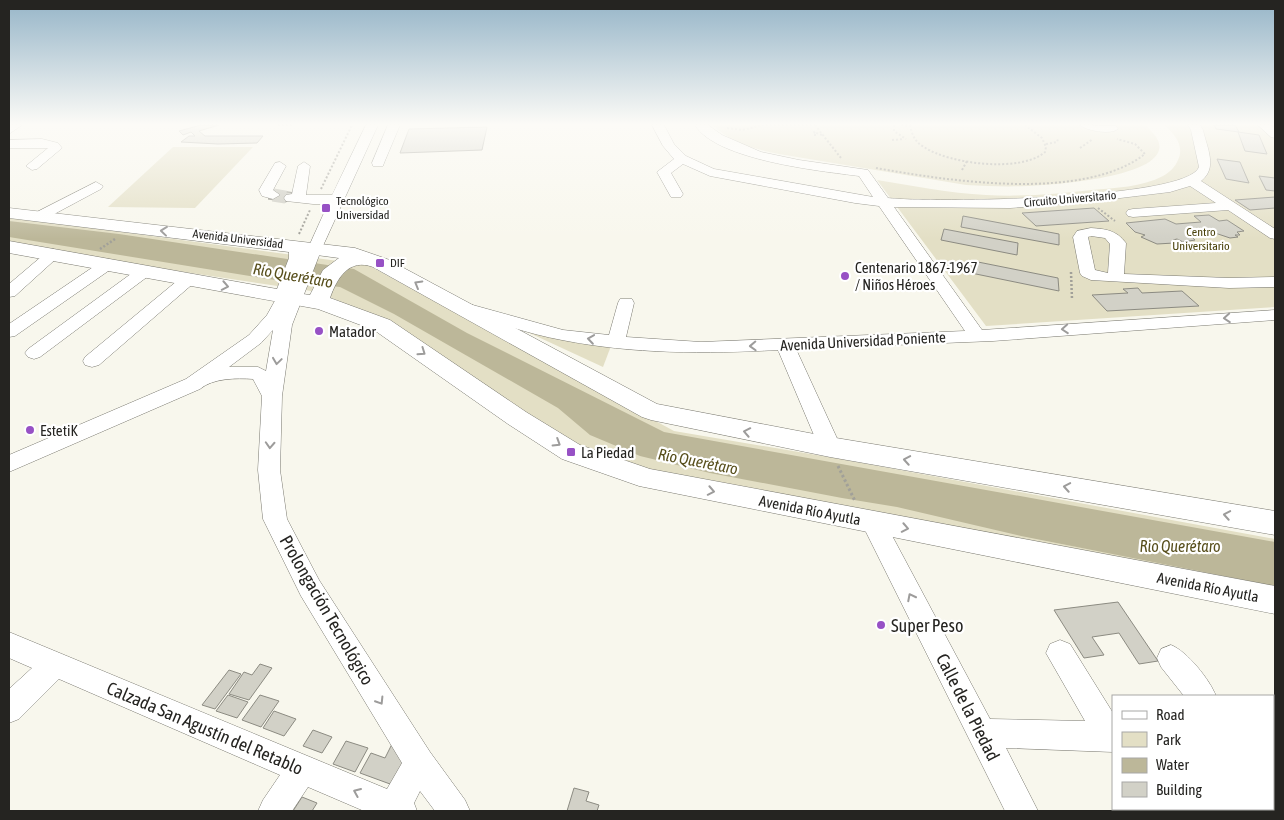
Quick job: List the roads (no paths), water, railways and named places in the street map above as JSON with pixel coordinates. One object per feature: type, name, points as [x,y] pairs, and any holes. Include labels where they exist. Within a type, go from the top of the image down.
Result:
[{"type":"main road","name":"Avenida Universidad","points":[[9,213],[303,251],[355,254],[380,263],[455,305]]},
{"type":"main road","points":[[9,247],[53,254],[101,258],[145,271],[189,279],[290,294],[323,296],[333,270],[349,260],[380,263]]},
{"type":"main road","points":[[290,294],[303,251]]},
{"type":"main road","name":"Avenida Río Ayutla","points":[[323,296],[382,324],[517,418],[571,452],[649,479],[1275,600]]},
{"type":"main road","points":[[455,305],[650,411],[833,454],[1275,523]]},
{"type":"street","points":[[32,166],[36,163]]},
{"type":"street","points":[[303,251],[337,200],[354,163]]},
{"type":"street","points":[[676,163],[664,172],[676,194]]},
{"type":"street","name":"Circuito Universitario","points":[[691,163],[710,172],[814,192],[886,209],[1010,204],[1087,198],[1170,188],[1192,181]]},
{"type":"street","points":[[823,163],[866,170],[886,209],[977,335]]},
{"type":"street","points":[[1204,163],[1203,173],[1192,181],[1275,235]]},
{"type":"street","points":[[273,195],[267,193],[266,190],[280,166]]},
{"type":"street","points":[[304,166],[294,198],[337,200]]},
{"type":"street","points":[[40,216],[96,186]]},
{"type":"street","points":[[1133,213],[1230,206]]},
{"type":"street","points":[[9,292],[53,254]]},
{"type":"street","points":[[9,332],[101,258]]},
{"type":"street","points":[[34,353],[145,271]]},
{"type":"street","points":[[1116,278],[1229,283],[1275,282]]},
{"type":"street","points":[[92,361],[189,279]]},
{"type":"street","points":[[197,381],[233,358],[264,332],[290,294]]},
{"type":"street","name":"Prolongación Tecnológico","points":[[290,294],[283,325],[272,396],[269,470],[275,520],[310,588],[419,763],[455,810]]},
{"type":"street","points":[[616,342],[626,303]]},
{"type":"street","name":"Avenida Universidad Poniente","points":[[455,305],[562,335],[616,342],[701,348],[977,335],[1275,314]]},
{"type":"street","points":[[9,464],[197,381],[248,354],[269,339],[283,325]]},
{"type":"street","points":[[784,344],[833,454]]},
{"type":"street","points":[[9,459],[197,381],[218,375],[235,372],[258,373],[272,396]]},
{"type":"street","name":"Calle de la Piedad","points":[[873,522],[1022,811]]},
{"type":"street","name":"Calzada San Agustín del Retablo","points":[[9,645],[395,810]]},
{"type":"street","points":[[1060,653],[1112,737]]},
{"type":"street","points":[[1171,658],[1201,695]]},
{"type":"street","points":[[9,709],[55,664]]},
{"type":"street","points":[[981,733],[1112,737]]},
{"type":"street","points":[[395,810],[419,763]]},
{"type":"street","points":[[274,811],[302,769]]},
{"type":"water","name":"Rio Querétaro","points":[[9,221],[119,234],[354,269],[467,333],[664,432],[1275,542],[1275,586],[1021,536],[897,507],[710,473],[640,456],[590,435],[558,408],[394,314],[340,287],[268,279],[9,237]]},
{"type":"tunnel","points":[[273,195],[291,198]]},
{"type":"place","name":"Tecnológico Universidad","points":[[326,208]]},
{"type":"place","name":"DIF","points":[[380,263]]},
{"type":"place","name":"Centenario 1867-1967 / Niños Héroes","points":[[845,276]]},
{"type":"place","name":"Matador","points":[[319,331]]},
{"type":"place","name":"EstetiK","points":[[30,430]]},
{"type":"place","name":"La Piedad","points":[[571,452]]},
{"type":"place","name":"Super Peso","points":[[881,625]]},
{"type":"park label","name":"Centro Universitario","points":[[1201,239]]},
{"type":"water label","name":"Río Querétaro","points":[[293,275]]},
{"type":"water label","name":"Río Querétaro","points":[[698,461]]}]
